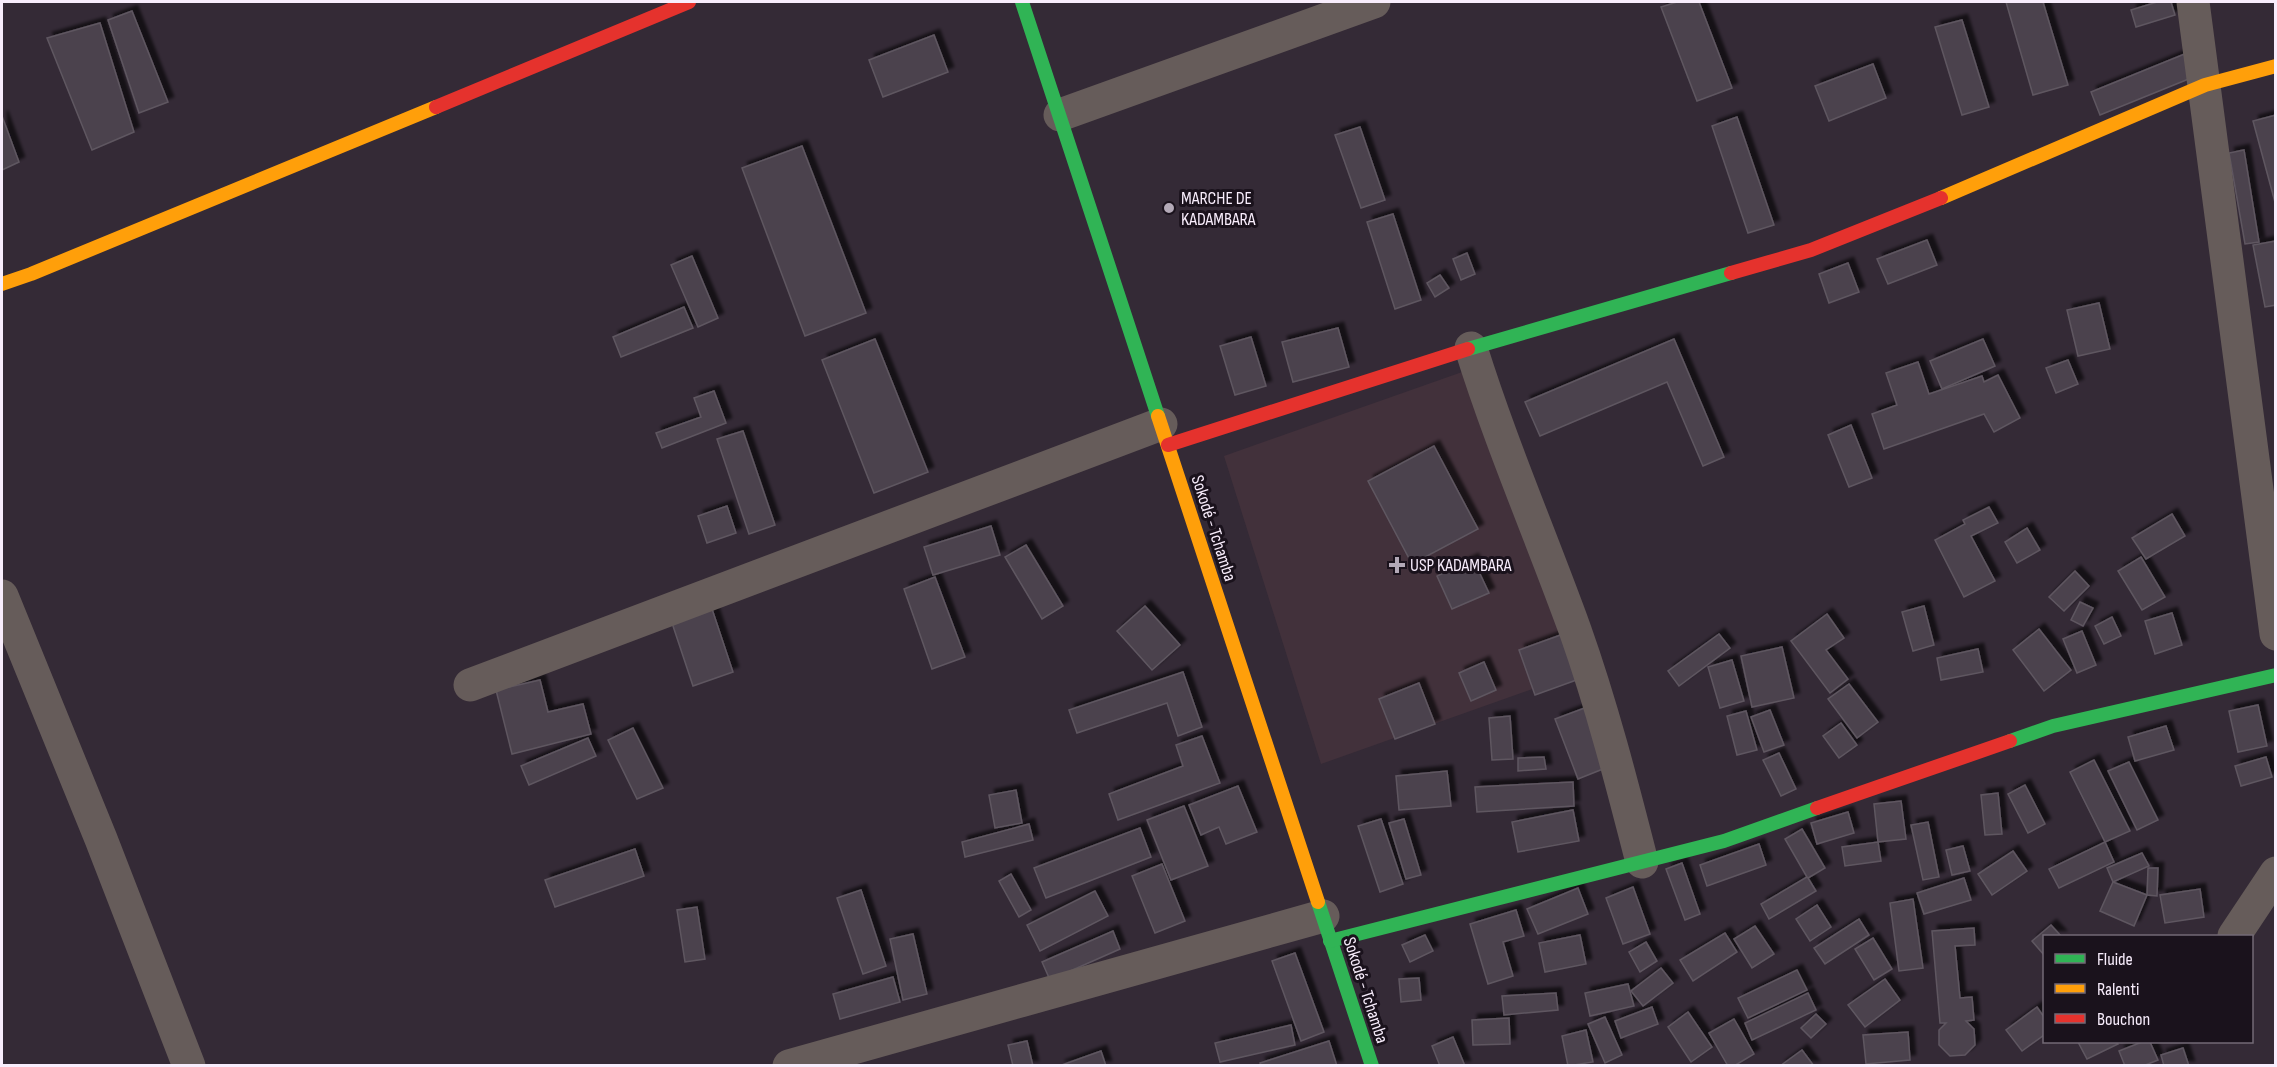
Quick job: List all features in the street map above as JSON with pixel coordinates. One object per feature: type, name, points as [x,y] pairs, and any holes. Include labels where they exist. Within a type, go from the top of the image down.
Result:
[{"type":"street","points":[[11,275],[689,2]]},
{"type":"street","name":"Sokodé - Tchamba","points":[[1022,2],[1372,1065]]},
{"type":"street","points":[[1060,115],[1374,2]]},
{"type":"street","points":[[2193,2],[2276,634]]},
{"type":"street","points":[[470,685],[1165,435],[1811,250],[1988,179],[2205,85],[2276,66]]},
{"type":"street","points":[[1472,348],[1491,414],[1575,632],[1615,759],[1642,862]]},
{"type":"street","points":[[2,596],[101,839],[189,1065]]},
{"type":"street","points":[[789,1065],[1327,928],[1642,862],[1724,841],[2053,726],[2276,675]]},
{"type":"street","points":[[2235,935],[2276,873]]},
{"type":"shaded area","name":"USP KADAMBARA","points":[[1465,371],[1575,674],[1321,764],[1224,456]]},
{"type":"building","points":[[1677,2],[1699,2],[1732,88],[1697,101],[1661,7]]},
{"type":"building","points":[[2006,2],[2043,2],[2068,85],[2033,95]]},
{"type":"building","points":[[2157,2],[2171,2],[2175,15],[2136,27],[2131,10]]},
{"type":"building","points":[[132,11],[168,102],[139,113],[108,20]]},
{"type":"building","points":[[1962,20],[1989,107],[1962,115],[1935,27]]},
{"type":"building","points":[[100,23],[134,132],[92,150],[47,38]]},
{"type":"building","points":[[934,35],[948,72],[883,97],[869,60]]},
{"type":"building","points":[[2187,53],[2196,76],[2100,115],[2091,92]]},
{"type":"building","points":[[1873,64],[1886,98],[1829,121],[1815,86]]},
{"type":"building","points":[[2276,115],[2276,206],[2253,121]]},
{"type":"building","points":[[2,116],[19,162],[2,170]]},
{"type":"building","points":[[1737,117],[1774,225],[1748,233],[1712,126]]},
{"type":"building","points":[[1360,127],[1385,200],[1361,208],[1335,135]]},
{"type":"building","points":[[802,146],[866,313],[805,336],[742,168]]},
{"type":"building","points":[[2244,150],[2259,242],[2245,244],[2229,153]]},
{"type":"building","points":[[1393,214],[1421,300],[1395,309],[1367,222]]},
{"type":"building","points":[[1927,240],[1937,265],[1888,284],[1877,259]]},
{"type":"building","points":[[2276,241],[2276,305],[2265,307],[2253,245]]},
{"type":"building","points":[[1467,253],[1475,274],[1461,280],[1453,259]]},
{"type":"building","points":[[692,256],[718,318],[698,327],[671,265]]},
{"type":"building","points":[[1848,263],[1859,292],[1829,303],[1819,274]]},
{"type":"building","points":[[1440,275],[1449,288],[1435,297],[1427,283]]},
{"type":"building","points":[[2099,303],[2110,349],[2078,356],[2067,310]]},
{"type":"building","points":[[684,307],[693,328],[621,357],[613,337]]},
{"type":"building","points":[[1338,328],[1349,367],[1293,382],[1282,342]]},
{"type":"building","points":[[1251,337],[1266,386],[1235,395],[1220,346]]},
{"type":"building","points":[[875,339],[928,472],[874,493],[822,360]]},
{"type":"building","points":[[1674,339],[1724,457],[1703,466],[1667,382],[1540,436],[1525,402]]},
{"type":"building","points":[[1983,339],[1995,366],[1942,389],[1930,361]]},
{"type":"building","points":[[2068,360],[2078,384],[2056,393],[2046,368]]},
{"type":"building","points":[[1918,362],[1929,394],[1982,376],[1984,382],[1998,375],[2020,418],[1994,432],[1984,414],[1884,449],[1872,414],[1897,405],[1886,373]]},
{"type":"building","points":[[714,391],[726,423],[662,448],[656,433],[701,417],[694,398]]},
{"type":"building","points":[[1851,425],[1872,478],[1849,487],[1828,435]]},
{"type":"building","points":[[743,431],[775,525],[749,534],[717,439]]},
{"type":"building","points":[[1434,446],[1478,529],[1412,564],[1368,481]]},
{"type":"building","points":[[727,506],[736,533],[707,543],[698,516]]},
{"type":"building","points":[[1989,507],[1998,523],[1971,536],[1995,581],[1964,597],[1935,540],[1965,524],[1963,520]]},
{"type":"building","points":[[2172,514],[2185,536],[2146,559],[2132,538]]},
{"type":"building","points":[[991,526],[1000,555],[933,575],[924,547]]},
{"type":"building","points":[[2027,528],[2040,550],[2017,563],[2005,542]]},
{"type":"building","points":[[1026,545],[1063,606],[1042,619],[1005,557]]},
{"type":"building","points":[[2141,557],[2165,597],[2142,610],[2118,571]]},
{"type":"building","points":[[1473,559],[1489,593],[1452,609],[1437,576]]},
{"type":"building","points":[[2075,571],[2089,586],[2064,611],[2049,597]]},
{"type":"building","points":[[935,577],[965,657],[932,669],[904,589]]},
{"type":"building","points":[[2080,602],[2093,608],[2083,626],[2071,620]]},
{"type":"building","points":[[711,606],[733,672],[693,686],[671,620]]},
{"type":"building","points":[[1145,606],[1180,645],[1152,670],[1117,631]]},
{"type":"building","points":[[1924,606],[1934,645],[1913,651],[1902,612]]},
{"type":"building","points":[[2172,613],[2182,645],[2155,654],[2145,621]]},
{"type":"building","points":[[1827,614],[1844,638],[1826,650],[1848,679],[1830,693],[1791,641]]},
{"type":"building","points":[[2112,617],[2121,636],[2104,644],[2095,626]]},
{"type":"building","points":[[2039,629],[2071,670],[2044,691],[2013,650]]},
{"type":"building","points":[[2082,631],[2096,665],[2077,673],[2063,639]]},
{"type":"building","points":[[1566,633],[1582,678],[1535,695],[1519,650]]},
{"type":"building","points":[[1719,634],[1730,648],[1679,686],[1668,671]]},
{"type":"building","points":[[1782,647],[1794,698],[1752,707],[1741,656]]},
{"type":"building","points":[[1978,649],[1983,672],[1941,680],[1937,658]]},
{"type":"building","points":[[1732,660],[1744,701],[1720,708],[1708,667]]},
{"type":"building","points":[[1484,662],[1496,690],[1471,701],[1459,673]]},
{"type":"building","points":[[1183,672],[1202,727],[1178,736],[1167,703],[1077,733],[1069,710]]},
{"type":"building","points":[[540,680],[548,712],[583,704],[591,734],[512,754],[496,690]]},
{"type":"building","points":[[1419,683],[1435,724],[1395,739],[1379,699]]},
{"type":"building","points":[[1849,684],[1878,722],[1857,738],[1828,699]]},
{"type":"building","points":[[2258,705],[2267,746],[2238,752],[2229,711]]},
{"type":"building","points":[[1590,706],[1613,765],[1578,779],[1555,719]]},
{"type":"building","points":[[1770,710],[1784,745],[1764,752],[1751,717]]},
{"type":"building","points":[[1746,711],[1757,750],[1737,755],[1727,716]]},
{"type":"building","points":[[1510,716],[1513,759],[1492,760],[1489,718]]},
{"type":"building","points":[[1841,723],[1857,745],[1839,758],[1823,736]]},
{"type":"building","points":[[2166,726],[2174,750],[2135,761],[2128,737]]},
{"type":"building","points":[[633,728],[663,788],[637,799],[608,740]]},
{"type":"building","points":[[1202,736],[1220,783],[1118,820],[1109,794],[1183,766],[1176,745]]},
{"type":"building","points":[[588,738],[596,756],[529,785],[521,766]]},
{"type":"building","points":[[1779,753],[1796,789],[1781,796],[1763,760]]},
{"type":"building","points":[[1544,757],[1546,769],[1518,771],[1518,758]]},
{"type":"building","points":[[2266,757],[2272,777],[2241,786],[2235,766]]},
{"type":"building","points":[[2094,760],[2130,831],[2105,842],[2070,772]]},
{"type":"building","points":[[2129,762],[2158,820],[2137,830],[2108,771]]},
{"type":"building","points":[[1447,771],[1451,806],[1399,810],[1396,776]]},
{"type":"building","points":[[1573,782],[1574,806],[1477,812],[1475,787]]},
{"type":"building","points":[[2025,785],[2045,824],[2028,833],[2008,794]]},
{"type":"building","points":[[1238,786],[1257,832],[1226,844],[1219,827],[1201,835],[1189,805]]},
{"type":"building","points":[[1016,790],[1022,823],[995,828],[989,795]]},
{"type":"building","points":[[1998,793],[2002,834],[1985,835],[1981,795]]},
{"type":"building","points":[[1901,801],[1906,839],[1878,842],[1874,804]]},
{"type":"building","points":[[1184,806],[1208,866],[1171,880],[1147,820]]},
{"type":"building","points":[[1573,810],[1579,841],[1518,852],[1512,822]]},
{"type":"building","points":[[1848,812],[1854,833],[1817,844],[1811,823]]},
{"type":"building","points":[[1381,819],[1403,884],[1380,892],[1358,826]]},
{"type":"building","points":[[1404,819],[1421,875],[1406,879],[1389,823]]},
{"type":"building","points":[[1928,822],[1939,877],[1923,880],[1911,825]]},
{"type":"building","points":[[1029,824],[1033,840],[965,857],[962,842]]},
{"type":"building","points":[[1140,828],[1151,857],[1046,898],[1034,868]]},
{"type":"building","points":[[1802,829],[1825,868],[1808,878],[1816,891],[1769,919],[1761,904],[1807,877],[1785,839]]},
{"type":"building","points":[[1878,842],[1881,861],[1845,866],[1842,847]]},
{"type":"building","points":[[2105,842],[2114,862],[2059,888],[2049,869]]},
{"type":"building","points":[[1759,844],[1766,865],[1707,886],[1700,865]]},
{"type":"building","points":[[1963,846],[1970,871],[1952,875],[1946,850]]},
{"type":"building","points":[[635,849],[644,876],[555,907],[545,880]]},
{"type":"building","points":[[2013,851],[2027,871],[1992,895],[1978,874]]},
{"type":"building","points":[[2142,853],[2149,866],[2113,882],[2107,868]]},
{"type":"building","points":[[1682,863],[1700,914],[1685,920],[1666,869]]},
{"type":"building","points":[[1162,864],[1185,921],[1155,933],[1132,876]]},
{"type":"building","points":[[2148,868],[2158,868],[2157,896],[2147,895]]},
{"type":"building","points":[[1011,874],[1031,910],[1019,917],[999,881]]},
{"type":"building","points":[[1964,878],[1971,900],[1924,914],[1917,893]]},
{"type":"building","points":[[2113,882],[2147,895],[2134,926],[2100,911]]},
{"type":"building","points":[[1633,887],[1650,934],[1623,944],[1606,898]]},
{"type":"building","points":[[1578,888],[1588,914],[1538,934],[1527,909]]},
{"type":"building","points":[[2200,889],[2204,917],[2165,923],[2160,895]]},
{"type":"building","points":[[861,890],[886,966],[863,974],[837,898]]},
{"type":"building","points":[[1095,891],[1108,916],[1040,951],[1027,925]]},
{"type":"building","points":[[1913,899],[1923,968],[1899,971],[1890,903]]},
{"type":"building","points":[[1817,905],[1831,927],[1810,941],[1796,919]]},
{"type":"building","points":[[697,907],[705,959],[685,962],[677,910]]},
{"type":"building","points":[[1516,910],[1524,936],[1503,942],[1513,976],[1488,984],[1470,924]]},
{"type":"building","points":[[1859,919],[1869,935],[1825,964],[1814,948]]},
{"type":"building","points":[[2051,925],[2060,935],[2043,935],[2043,954],[2032,941]]},
{"type":"building","points":[[1755,926],[1774,954],[1752,968],[1734,939]]},
{"type":"building","points":[[1974,928],[1975,945],[1955,946],[1960,998],[1972,997],[1974,1020],[1966,1021],[1974,1029],[1975,1045],[1965,1055],[1950,1056],[1939,1045],[1939,1030],[1946,1023],[1940,1023],[1932,931]]},
{"type":"building","points":[[1113,931],[1120,949],[1050,980],[1042,962]]},
{"type":"building","points":[[1725,933],[1737,952],[1693,981],[1680,960]]},
{"type":"building","points":[[913,934],[927,994],[903,1000],[890,939]]},
{"type":"building","points":[[1425,935],[1433,951],[1410,962],[1402,945]]},
{"type":"building","points":[[1580,935],[1586,964],[1545,972],[1539,943]]},
{"type":"building","points":[[1873,938],[1892,969],[1874,980],[1855,949]]},
{"type":"building","points":[[1646,942],[1657,961],[1640,972],[1629,952]]},
{"type":"building","points":[[1295,953],[1324,1032],[1301,1041],[1272,961]]},
{"type":"building","points":[[1661,968],[1673,983],[1643,1006],[1631,991]]},
{"type":"building","points":[[1797,970],[1807,990],[1748,1018],[1738,998]]},
{"type":"building","points":[[893,977],[900,1002],[840,1019],[833,994]]},
{"type":"building","points":[[1419,978],[1421,1000],[1401,1002],[1399,979]]},
{"type":"building","points":[[1885,979],[1900,1000],[1865,1027],[1848,1005]]},
{"type":"building","points":[[1628,984],[1634,1006],[1590,1016],[1585,993]]},
{"type":"building","points":[[1556,993],[1558,1010],[1504,1015],[1502,996]]},
{"type":"building","points":[[1808,993],[1816,1010],[1752,1040],[1745,1023]]},
{"type":"building","points":[[1652,1007],[1658,1024],[1621,1038],[1615,1021]]},
{"type":"building","points":[[2037,1007],[2043,1016],[2043,1036],[2022,1051],[2006,1030]]},
{"type":"building","points":[[1688,1012],[1712,1047],[1691,1062],[1668,1027]]},
{"type":"building","points":[[1816,1014],[1826,1024],[1811,1038],[1801,1028]]},
{"type":"building","points":[[1605,1017],[1622,1055],[1605,1063],[1588,1024]]},
{"type":"building","points":[[1509,1018],[1510,1044],[1473,1045],[1472,1020]]},
{"type":"building","points":[[1734,1019],[1754,1054],[1734,1066],[1728,1066],[1709,1033]]},
{"type":"building","points":[[1291,1025],[1295,1045],[1220,1062],[1215,1043]]},
{"type":"building","points":[[1586,1030],[1593,1062],[1568,1066],[1562,1036]]},
{"type":"building","points":[[1908,1032],[1910,1060],[1866,1064],[1863,1035]]},
{"type":"building","points":[[1453,1037],[1465,1066],[1440,1066],[1432,1046]]},
{"type":"building","points":[[1027,1041],[1033,1066],[1013,1066],[1008,1045]]},
{"type":"building","points":[[1329,1041],[1337,1066],[1261,1066],[1260,1063]]},
{"type":"building","points":[[2079,1043],[2118,1044],[2087,1059]]},
{"type":"building","points":[[2139,1043],[2150,1043],[2158,1060],[2143,1066],[2125,1066],[2119,1051]]},
{"type":"building","points":[[2183,1048],[2189,1066],[2164,1066],[2161,1055]]},
{"type":"building","points":[[1802,1050],[1814,1066],[1780,1066]]},
{"type":"building","points":[[1101,1051],[1106,1066],[1059,1066]]},
{"type":"traffic: fast","points":[[1022,2],[1158,416]]},
{"type":"traffic: fast","points":[[1468,349],[1731,273]]},
{"type":"traffic: fast","points":[[2010,741],[2053,726],[2276,675]]},
{"type":"traffic: fast","points":[[1330,941],[1724,841],[1817,808]]},
{"type":"traffic: fast","points":[[1318,902],[1372,1066]]},
{"type":"traffic: slow","points":[[1941,198],[2205,85],[2276,66]]},
{"type":"traffic: slow","points":[[2,284],[436,107]]},
{"type":"traffic: slow","points":[[1158,416],[1318,902]]},
{"type":"traffic: jam","points":[[436,107],[689,2]]},
{"type":"traffic: jam","points":[[1731,273],[1811,250],[1941,198]]},
{"type":"traffic: jam","points":[[1168,445],[1468,349]]},
{"type":"traffic: jam","points":[[1817,808],[2010,741]]},
{"type":"place","name":"MARCHE DE KADAMBARA","points":[[1169,208]]},
{"type":"place","name":"USP KADAMBARA","points":[[1397,565]]}]
